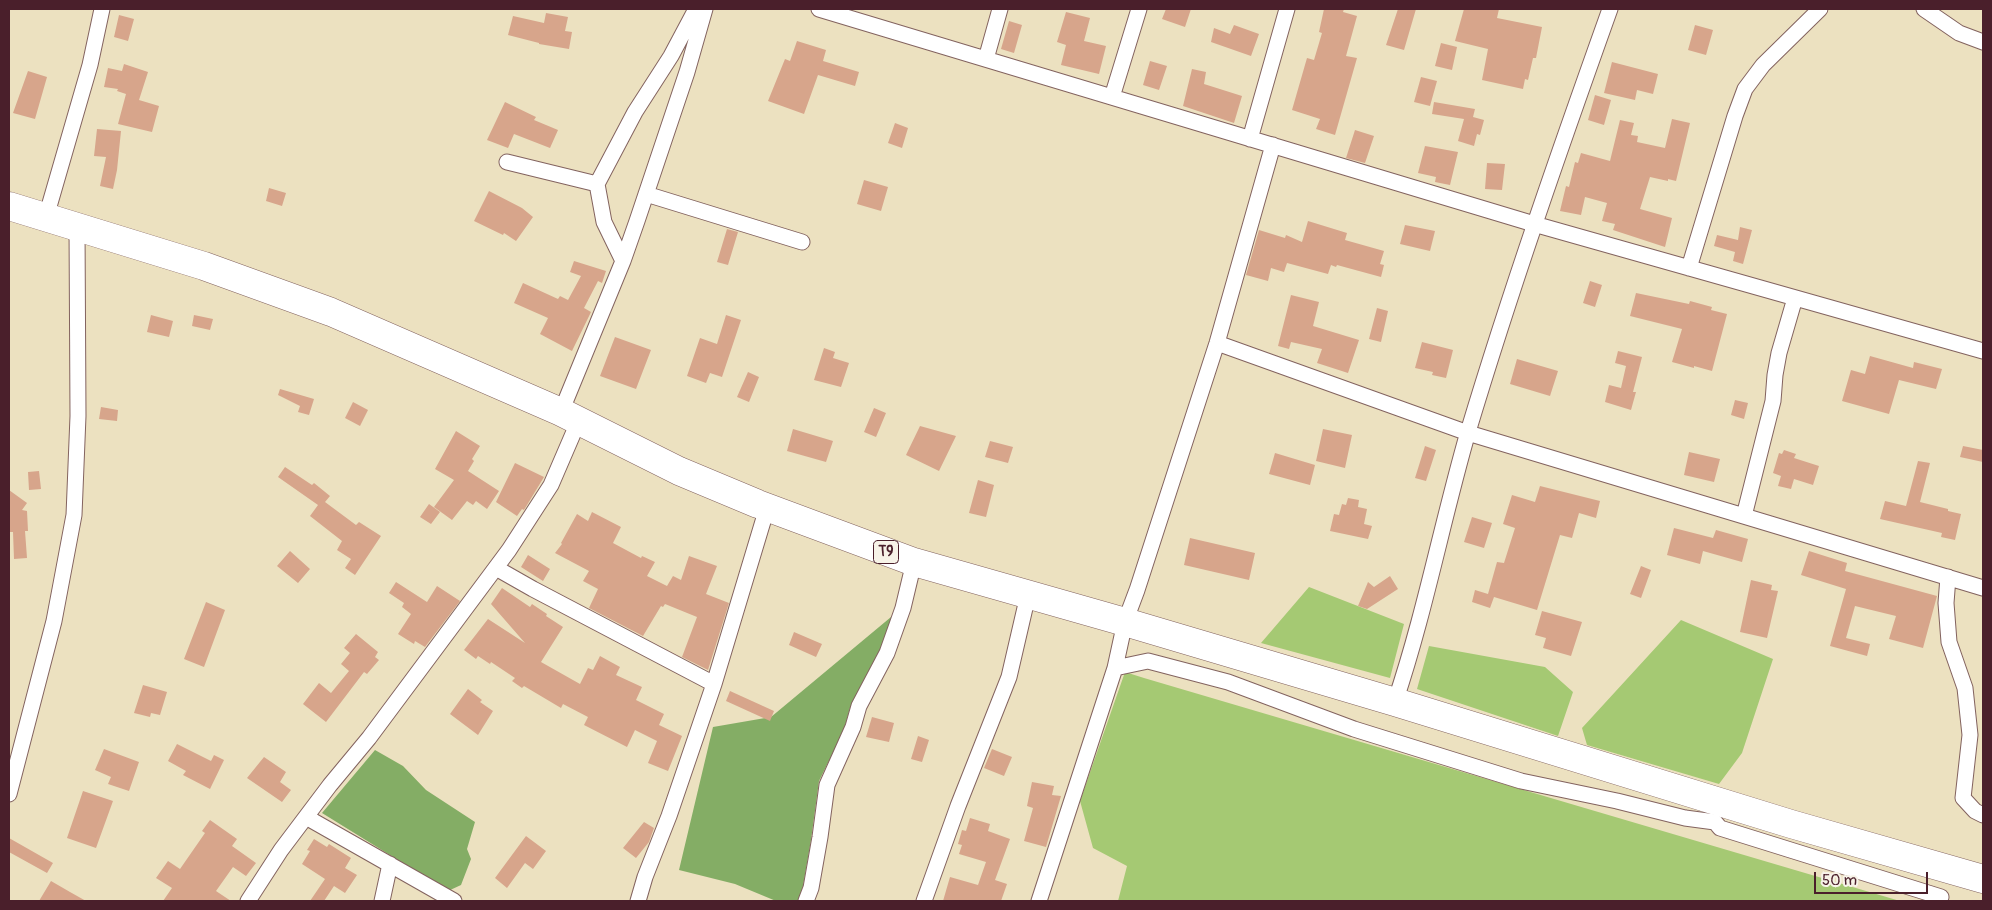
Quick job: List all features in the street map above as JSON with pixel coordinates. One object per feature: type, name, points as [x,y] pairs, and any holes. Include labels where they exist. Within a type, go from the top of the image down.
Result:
[{"type":"highway","name":"T9","points":[[9,206],[204,266],[331,312],[570,416],[679,471],[767,508],[914,562],[1395,702],[1791,824],[1983,880]]},
{"type":"street","points":[[46,217],[90,66],[102,9]]},
{"type":"street","points":[[623,262],[604,222],[597,184],[635,112],[671,56],[696,9]]},
{"type":"street","points":[[248,901],[281,850],[330,785],[369,738],[496,568],[552,485],[570,416],[687,72],[705,9]]},
{"type":"street","points":[[819,9],[1534,224],[1983,351]]},
{"type":"street","points":[[986,59],[1000,9]]},
{"type":"street","points":[[1112,97],[1139,9]]},
{"type":"street","points":[[1250,139],[1287,9]]},
{"type":"street","points":[[1395,702],[1413,649],[1468,433],[1534,224],[1610,9]]},
{"type":"street","points":[[1689,268],[1734,116],[1745,89],[1763,66],[1820,9]]},
{"type":"street","points":[[1924,9],[1959,33],[1983,42]]},
{"type":"street","points":[[1039,901],[1116,668],[1125,622],[1218,343],[1273,146]]},
{"type":"street","points":[[507,162],[597,184]]},
{"type":"street","points":[[646,194],[802,242]]},
{"type":"street","points":[[9,794],[54,621],[74,515],[78,416],[77,226]]},
{"type":"street","points":[[1744,516],[1772,401],[1779,353],[1795,298]]},
{"type":"street","points":[[1218,343],[1468,433],[1983,588]]},
{"type":"street","points":[[638,901],[714,684],[767,508]]},
{"type":"street","points":[[806,901],[811,888],[827,785],[853,727],[859,706],[887,653],[903,608],[914,562]]},
{"type":"street","points":[[496,568],[714,684]]},
{"type":"street","points":[[1948,577],[1946,603],[1949,642],[1965,688],[1970,735],[1963,798],[1974,811],[1983,814]]},
{"type":"street","points":[[924,901],[958,806],[1009,677],[1028,595]]},
{"type":"street","points":[[1116,668],[1148,661],[1228,682],[1354,729],[1521,781],[1617,801],[1685,818],[1715,822],[1720,828],[1941,897]]},
{"type":"street","points":[[306,817],[454,901]]},
{"type":"street","points":[[382,901],[390,864]]},
{"type":"green space","points":[[1309,587],[1404,624],[1390,678],[1261,643]]},
{"type":"green space","points":[[897,612],[887,640],[850,708],[844,730],[819,781],[802,892],[798,901],[776,901],[735,884],[679,870],[713,727],[771,717]]},
{"type":"green space","points":[[1681,620],[1773,659],[1742,753],[1719,784],[1587,745],[1582,728]]},
{"type":"green space","points":[[1429,646],[1545,667],[1573,692],[1558,736],[1417,689]]},
{"type":"green space","points":[[1125,672],[1900,901],[1118,901],[1127,866],[1093,848],[1080,801]]},
{"type":"green space","points":[[375,750],[403,766],[426,790],[475,822],[467,849],[471,859],[461,885],[448,891],[322,813]]},
{"type":"building","points":[[1166,9],[1191,9],[1185,27],[1162,19]]},
{"type":"building","points":[[1324,9],[1344,9],[1343,12],[1357,16],[1346,56],[1357,58],[1335,135],[1316,129],[1320,119],[1292,110],[1307,58],[1314,60],[1322,33],[1319,32]]},
{"type":"building","points":[[1398,9],[1416,9],[1404,50],[1386,45]]},
{"type":"building","points":[[1464,9],[1499,9],[1497,18],[1542,27],[1536,58],[1533,58],[1528,80],[1525,79],[1523,89],[1482,80],[1488,49],[1455,41]]},
{"type":"building","points":[[1066,12],[1090,18],[1084,41],[1106,46],[1099,74],[1061,65],[1066,45],[1057,42]]},
{"type":"building","points":[[546,13],[568,17],[565,31],[572,32],[569,49],[539,44],[508,35],[513,16],[544,23]]},
{"type":"building","points":[[119,15],[134,19],[128,41],[114,37]]},
{"type":"building","points":[[1009,21],[1022,25],[1014,53],[1001,49]]},
{"type":"building","points":[[1234,25],[1259,34],[1251,56],[1211,42],[1214,28],[1230,34]]},
{"type":"building","points":[[1695,25],[1713,30],[1706,55],[1688,50]]},
{"type":"building","points":[[797,41],[826,50],[823,61],[859,72],[855,86],[818,75],[804,114],[768,101],[785,59],[790,61]]},
{"type":"building","points":[[1441,43],[1457,47],[1452,70],[1435,66]]},
{"type":"building","points":[[1150,61],[1167,66],[1159,90],[1143,85]]},
{"type":"building","points":[[1612,62],[1658,74],[1653,94],[1637,90],[1635,100],[1604,93]]},
{"type":"building","points":[[124,64],[148,72],[139,100],[159,106],[152,132],[118,124],[126,94],[117,91],[118,89],[104,87],[108,68],[122,71]]},
{"type":"building","points":[[1192,69],[1206,72],[1204,84],[1242,96],[1234,123],[1183,106]]},
{"type":"building","points":[[28,71],[47,77],[35,119],[13,113]]},
{"type":"building","points":[[1421,77],[1437,81],[1430,106],[1414,102]]},
{"type":"building","points":[[1595,95],[1611,100],[1604,125],[1588,120]]},
{"type":"building","points":[[505,102],[536,117],[534,120],[558,130],[550,148],[514,134],[508,148],[487,140]]},
{"type":"building","points":[[1434,102],[1475,109],[1473,117],[1484,120],[1480,135],[1477,134],[1474,146],[1458,141],[1464,119],[1432,114]]},
{"type":"building","points":[[1672,119],[1690,123],[1676,181],[1650,177],[1640,209],[1672,218],[1665,247],[1613,230],[1615,224],[1602,221],[1607,203],[1585,197],[1581,215],[1560,211],[1566,186],[1569,187],[1575,162],[1578,163],[1581,153],[1610,161],[1620,120],[1634,123],[1631,135],[1638,136],[1637,142],[1665,148]]},
{"type":"building","points":[[895,123],[908,128],[902,148],[888,143]]},
{"type":"building","points":[[97,129],[121,131],[113,189],[100,186],[106,157],[94,156]]},
{"type":"building","points":[[1355,130],[1374,136],[1365,163],[1346,158]]},
{"type":"building","points":[[1425,146],[1458,152],[1450,185],[1435,182],[1436,177],[1418,173]]},
{"type":"building","points":[[1487,163],[1505,164],[1502,190],[1485,189]]},
{"type":"building","points":[[864,180],[888,187],[881,211],[857,204]]},
{"type":"building","points":[[269,188],[286,193],[282,206],[266,201]]},
{"type":"building","points":[[489,191],[522,208],[533,217],[516,241],[504,233],[503,235],[474,221]]},
{"type":"building","points":[[1308,221],[1347,233],[1345,240],[1384,251],[1380,264],[1384,265],[1381,277],[1337,265],[1336,267],[1331,265],[1328,274],[1287,263],[1284,272],[1271,268],[1268,281],[1246,275],[1259,230],[1285,238],[1286,235],[1302,242]]},
{"type":"building","points":[[1405,225],[1435,231],[1430,251],[1400,244]]},
{"type":"building","points":[[1740,227],[1752,230],[1743,264],[1733,261],[1735,252],[1714,246],[1717,235],[1738,240]]},
{"type":"building","points":[[727,229],[738,232],[728,265],[717,262]]},
{"type":"building","points":[[574,261],[606,271],[602,283],[598,281],[584,308],[591,312],[572,351],[540,334],[548,318],[514,303],[523,283],[558,299],[560,296],[568,300],[581,276],[570,272]]},
{"type":"building","points":[[1590,281],[1602,285],[1595,307],[1583,303]]},
{"type":"building","points":[[1636,293],[1689,304],[1690,301],[1712,307],[1711,310],[1727,314],[1712,371],[1672,362],[1682,329],[1630,316]]},
{"type":"building","points":[[1291,295],[1319,302],[1313,326],[1359,340],[1348,373],[1317,363],[1322,349],[1291,342],[1289,349],[1278,346]]},
{"type":"building","points":[[1377,308],[1388,311],[1381,342],[1369,339]]},
{"type":"building","points":[[151,315],[173,321],[169,337],[147,332]]},
{"type":"building","points":[[194,315],[213,319],[210,330],[192,326]]},
{"type":"building","points":[[726,315],[741,320],[722,377],[710,373],[706,383],[687,376],[700,338],[717,344]]},
{"type":"building","points":[[615,337],[651,350],[636,389],[600,376]]},
{"type":"building","points":[[1422,342],[1453,350],[1446,378],[1432,375],[1433,372],[1415,368]]},
{"type":"building","points":[[824,348],[835,352],[833,358],[849,363],[841,387],[814,380]]},
{"type":"building","points":[[1618,351],[1642,357],[1633,392],[1636,392],[1631,410],[1605,402],[1609,385],[1621,388],[1626,366],[1615,363]]},
{"type":"building","points":[[1870,356],[1913,368],[1914,362],[1942,369],[1936,389],[1899,380],[1889,414],[1842,401],[1851,370],[1865,374]]},
{"type":"building","points":[[1517,359],[1558,371],[1550,396],[1510,384]]},
{"type":"building","points":[[748,372],[759,377],[749,402],[737,397]]},
{"type":"building","points":[[280,389],[314,399],[309,415],[298,412],[300,406],[278,395]]},
{"type":"building","points":[[1735,400],[1748,403],[1744,419],[1731,415]]},
{"type":"building","points":[[353,402],[368,410],[360,426],[345,418]]},
{"type":"building","points":[[101,407],[118,410],[117,421],[99,419]]},
{"type":"building","points":[[874,408],[886,413],[876,437],[864,432]]},
{"type":"building","points":[[920,426],[956,436],[939,471],[906,455]]},
{"type":"building","points":[[793,429],[833,441],[826,462],[787,451]]},
{"type":"building","points":[[1323,429],[1352,435],[1345,468],[1316,461]]},
{"type":"building","points":[[456,431],[480,446],[472,459],[474,461],[468,471],[499,491],[487,509],[476,501],[473,505],[467,501],[452,520],[434,507],[454,480],[435,469]]},
{"type":"building","points":[[990,441],[1013,447],[1008,463],[985,457]]},
{"type":"building","points":[[1425,446],[1436,450],[1426,481],[1415,478]]},
{"type":"building","points":[[1963,446],[1983,450],[1983,462],[1960,457]]},
{"type":"building","points":[[1784,450],[1796,454],[1794,458],[1819,466],[1813,485],[1794,479],[1791,489],[1778,486],[1781,476],[1773,473],[1779,453],[1782,454]]},
{"type":"building","points":[[1689,452],[1720,459],[1714,482],[1684,475]]},
{"type":"building","points":[[1275,453],[1315,465],[1310,485],[1269,474]]},
{"type":"building","points":[[1918,461],[1930,463],[1920,502],[1961,514],[1955,540],[1941,537],[1942,533],[1880,519],[1885,501],[1906,506]]},
{"type":"building","points":[[515,463],[544,477],[524,510],[522,509],[517,516],[496,502]]},
{"type":"building","points":[[285,467],[312,485],[314,483],[330,496],[325,502],[356,525],[359,522],[381,536],[355,575],[345,568],[351,559],[337,550],[342,541],[310,516],[318,505],[278,477]]},
{"type":"building","points":[[39,471],[41,489],[29,490],[28,472]]},
{"type":"building","points":[[978,480],[994,485],[986,517],[969,513]]},
{"type":"building","points":[[1540,486],[1600,501],[1596,518],[1579,513],[1572,538],[1560,535],[1537,610],[1494,597],[1490,608],[1472,602],[1475,590],[1488,594],[1497,562],[1504,563],[1515,528],[1503,524],[1512,495],[1535,502]]},
{"type":"building","points":[[9,490],[27,503],[22,510],[27,511],[28,531],[25,531],[27,558],[14,559],[13,532],[9,532]]},
{"type":"building","points":[[1348,498],[1359,500],[1358,507],[1367,509],[1364,524],[1372,526],[1368,539],[1330,531],[1334,514],[1339,515],[1342,504],[1346,505]]},
{"type":"building","points":[[429,504],[440,512],[431,524],[420,517]]},
{"type":"building","points":[[592,512],[621,527],[613,543],[641,558],[642,556],[655,562],[647,576],[667,586],[673,576],[681,580],[689,556],[717,566],[706,594],[729,603],[708,670],[682,657],[697,617],[665,604],[663,607],[661,606],[643,636],[589,608],[598,589],[583,581],[589,571],[555,553],[562,544],[577,514],[588,521]]},
{"type":"building","points":[[1472,517],[1492,523],[1484,548],[1464,542]]},
{"type":"building","points":[[1674,528],[1713,538],[1716,530],[1748,539],[1742,562],[1703,551],[1700,564],[1667,555]]},
{"type":"building","points":[[1190,538],[1255,553],[1249,580],[1184,565]]},
{"type":"building","points":[[290,551],[310,569],[298,583],[277,566]]},
{"type":"building","points":[[1809,551],[1847,563],[1845,571],[1937,596],[1923,648],[1889,639],[1896,616],[1855,606],[1846,638],[1870,644],[1867,656],[1830,646],[1846,589],[1801,575]]},
{"type":"building","points":[[528,555],[550,569],[543,581],[521,567]]},
{"type":"building","points":[[1641,566],[1651,570],[1641,598],[1630,594]]},
{"type":"building","points":[[1390,576],[1398,589],[1367,609],[1358,606],[1368,582],[1374,587]]},
{"type":"building","points":[[1751,580],[1772,585],[1771,590],[1778,591],[1767,638],[1740,632]]},
{"type":"building","points":[[396,582],[427,602],[437,586],[460,601],[425,647],[415,641],[414,644],[398,634],[411,614],[402,607],[404,603],[389,593]]},
{"type":"building","points":[[502,588],[530,607],[532,604],[563,627],[541,662],[580,684],[588,668],[593,670],[600,656],[620,667],[616,675],[642,687],[636,700],[664,714],[659,725],[682,736],[668,771],[648,763],[657,741],[635,730],[627,747],[584,725],[588,717],[563,704],[561,708],[524,686],[522,688],[512,681],[515,678],[491,662],[490,664],[478,656],[476,659],[464,650],[488,619],[525,643],[491,604]]},
{"type":"building","points":[[206,602],[225,610],[204,667],[184,659]]},
{"type":"building","points":[[1542,611],[1582,622],[1571,656],[1543,648],[1546,638],[1535,635]]},
{"type":"building","points":[[794,632],[822,644],[816,657],[789,645]]},
{"type":"building","points":[[356,634],[378,652],[375,657],[379,660],[367,674],[364,672],[326,722],[303,704],[319,683],[331,693],[349,671],[341,664],[350,653],[344,648]]},
{"type":"building","points":[[143,685],[167,692],[160,715],[151,713],[150,717],[134,713]]},
{"type":"building","points":[[468,689],[482,700],[480,702],[493,711],[478,735],[450,714]]},
{"type":"building","points":[[730,691],[774,711],[770,721],[726,701]]},
{"type":"building","points":[[872,717],[894,723],[889,742],[866,737]]},
{"type":"building","points":[[918,736],[929,740],[922,762],[911,759]]},
{"type":"building","points":[[177,744],[211,761],[214,755],[224,760],[210,789],[183,775],[186,771],[168,761]]},
{"type":"building","points":[[104,749],[139,762],[129,791],[108,784],[111,777],[95,770]]},
{"type":"building","points":[[992,749],[1012,757],[1004,776],[984,768]]},
{"type":"building","points":[[264,757],[286,772],[280,782],[291,790],[282,802],[247,778]]},
{"type":"building","points":[[1032,782],[1054,786],[1052,795],[1061,796],[1046,847],[1024,841],[1033,808],[1027,806]]},
{"type":"building","points":[[83,791],[113,801],[96,848],[67,838]]},
{"type":"building","points":[[970,818],[990,824],[988,831],[1010,839],[995,880],[1007,884],[1001,901],[943,901],[950,877],[978,885],[986,862],[959,854],[962,845],[958,844],[962,830],[966,831]]},
{"type":"building","points":[[210,820],[237,839],[232,846],[256,863],[246,876],[233,867],[216,891],[231,901],[163,901],[172,888],[156,878],[168,861],[180,869],[205,833],[202,831]]},
{"type":"building","points":[[644,822],[654,828],[649,842],[636,858],[623,848]]},
{"type":"building","points":[[526,836],[546,851],[533,869],[525,863],[507,888],[495,878]]},
{"type":"building","points":[[9,838],[53,863],[47,873],[9,852]]},
{"type":"building","points":[[314,839],[327,847],[329,844],[351,858],[345,868],[357,875],[345,893],[334,886],[324,901],[310,901],[325,879],[302,864],[310,851],[307,850]]},
{"type":"building","points":[[51,881],[70,892],[86,901],[39,901]]}]
